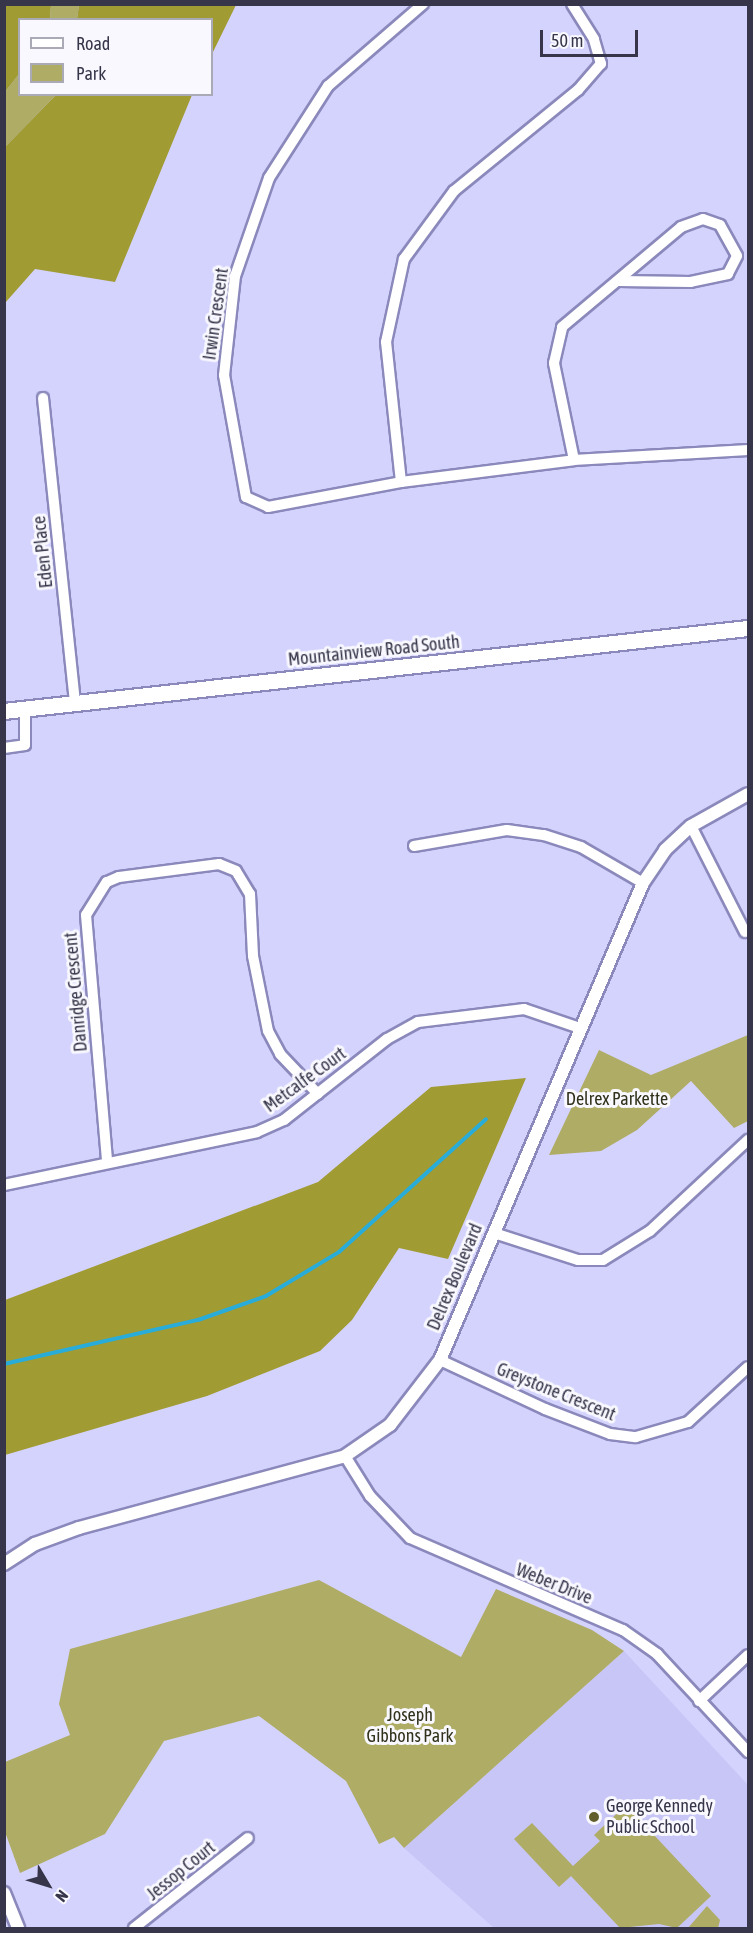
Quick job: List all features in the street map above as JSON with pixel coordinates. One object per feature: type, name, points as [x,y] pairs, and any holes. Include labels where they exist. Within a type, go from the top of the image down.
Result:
[{"type":"main road","name":"Mountainview Road South","points":[[4,711],[748,628]]},
{"type":"street","name":"Irwin Crescent","points":[[423,4],[328,86],[269,178],[236,276],[224,375],[246,497],[268,507],[401,482],[574,460],[748,450]]},
{"type":"street","points":[[401,482],[386,342],[404,259],[454,191],[578,90],[601,64],[594,39],[572,4]]},
{"type":"street","points":[[574,460],[554,363],[562,327],[681,227],[703,219],[720,225],[737,256],[728,274],[692,282],[619,281]]},
{"type":"street","name":"Eden Place","points":[[43,398],[75,703]]},
{"type":"street","points":[[4,748],[25,745],[25,708]]},
{"type":"street","name":"Delrex Boulevard","points":[[4,1564],[35,1544],[79,1528],[345,1456],[390,1425],[440,1360],[643,883],[665,850],[691,826],[748,794]]},
{"type":"street","points":[[691,826],[746,932]]},
{"type":"street","points":[[414,846],[507,830],[544,835],[581,847],[643,883]]},
{"type":"street","name":"Danridge Crescent","points":[[107,1160],[86,915],[107,882],[119,877],[219,864],[236,871],[250,894],[253,956],[268,1031],[280,1054],[318,1094]]},
{"type":"street","name":"Metcalfe Court","points":[[4,1185],[107,1160],[257,1132],[318,1094],[387,1039],[418,1022],[524,1009],[580,1028]]},
{"type":"street","points":[[494,1233],[578,1260],[603,1260],[650,1231],[748,1140]]},
{"type":"street","name":"Greystone Crescent","points":[[440,1360],[545,1409],[610,1434],[636,1437],[688,1422],[748,1367]]},
{"type":"street","name":"Weber Drive","points":[[345,1456],[370,1496],[410,1538],[623,1630],[657,1654],[748,1752]]},
{"type":"street","points":[[699,1701],[748,1655]]},
{"type":"street","name":"Jessop Court","points":[[134,1929],[248,1838]]},
{"type":"street","points":[[4,1893],[18,1929]]},
{"type":"shaded area","points":[[5,4],[51,5],[50,18],[18,18],[18,75],[5,92]]},
{"type":"shaded area","points":[[79,4],[236,5],[213,52],[213,18],[77,18]]},
{"type":"shaded area","points":[[55,96],[192,96],[115,282],[35,269],[5,303],[5,147]]},
{"type":"shaded area","points":[[526,1078],[448,1259],[399,1248],[352,1320],[320,1351],[207,1396],[5,1455],[5,1300],[318,1182],[431,1087]]},
{"type":"shaded area","name":"George Kennedy Public School","points":[[624,1651],[748,1785],[748,1928],[494,1928],[404,1848]]},
{"type":"green space","points":[[51,5],[79,5],[77,18],[50,18]]},
{"type":"green space","points":[[18,75],[18,96],[55,96],[5,147],[5,92]]},
{"type":"green space","name":"Delrex Parkette","points":[[748,1035],[748,1121],[734,1128],[691,1081],[637,1130],[601,1151],[549,1155],[599,1050],[651,1075]]},
{"type":"green space","name":"Joseph Gibbons Park","points":[[319,1580],[461,1657],[496,1589],[592,1630],[624,1651],[404,1848],[394,1837],[379,1844],[346,1781],[259,1716],[164,1741],[105,1834],[20,1873],[5,1832],[5,1762],[70,1735],[59,1704],[70,1649]]},
{"type":"green space","points":[[626,1805],[711,1896],[677,1928],[659,1924],[620,1928],[571,1876],[559,1887],[514,1839],[532,1823],[573,1866],[600,1841],[594,1835]]},
{"type":"green space","points":[[707,1906],[720,1920],[718,1928],[688,1928]]},
{"type":"waterway","points":[[4,1364],[198,1320],[266,1296],[339,1252],[486,1119]]},
{"type":"place","name":"George Kennedy Public School","points":[[594,1817]]}]
